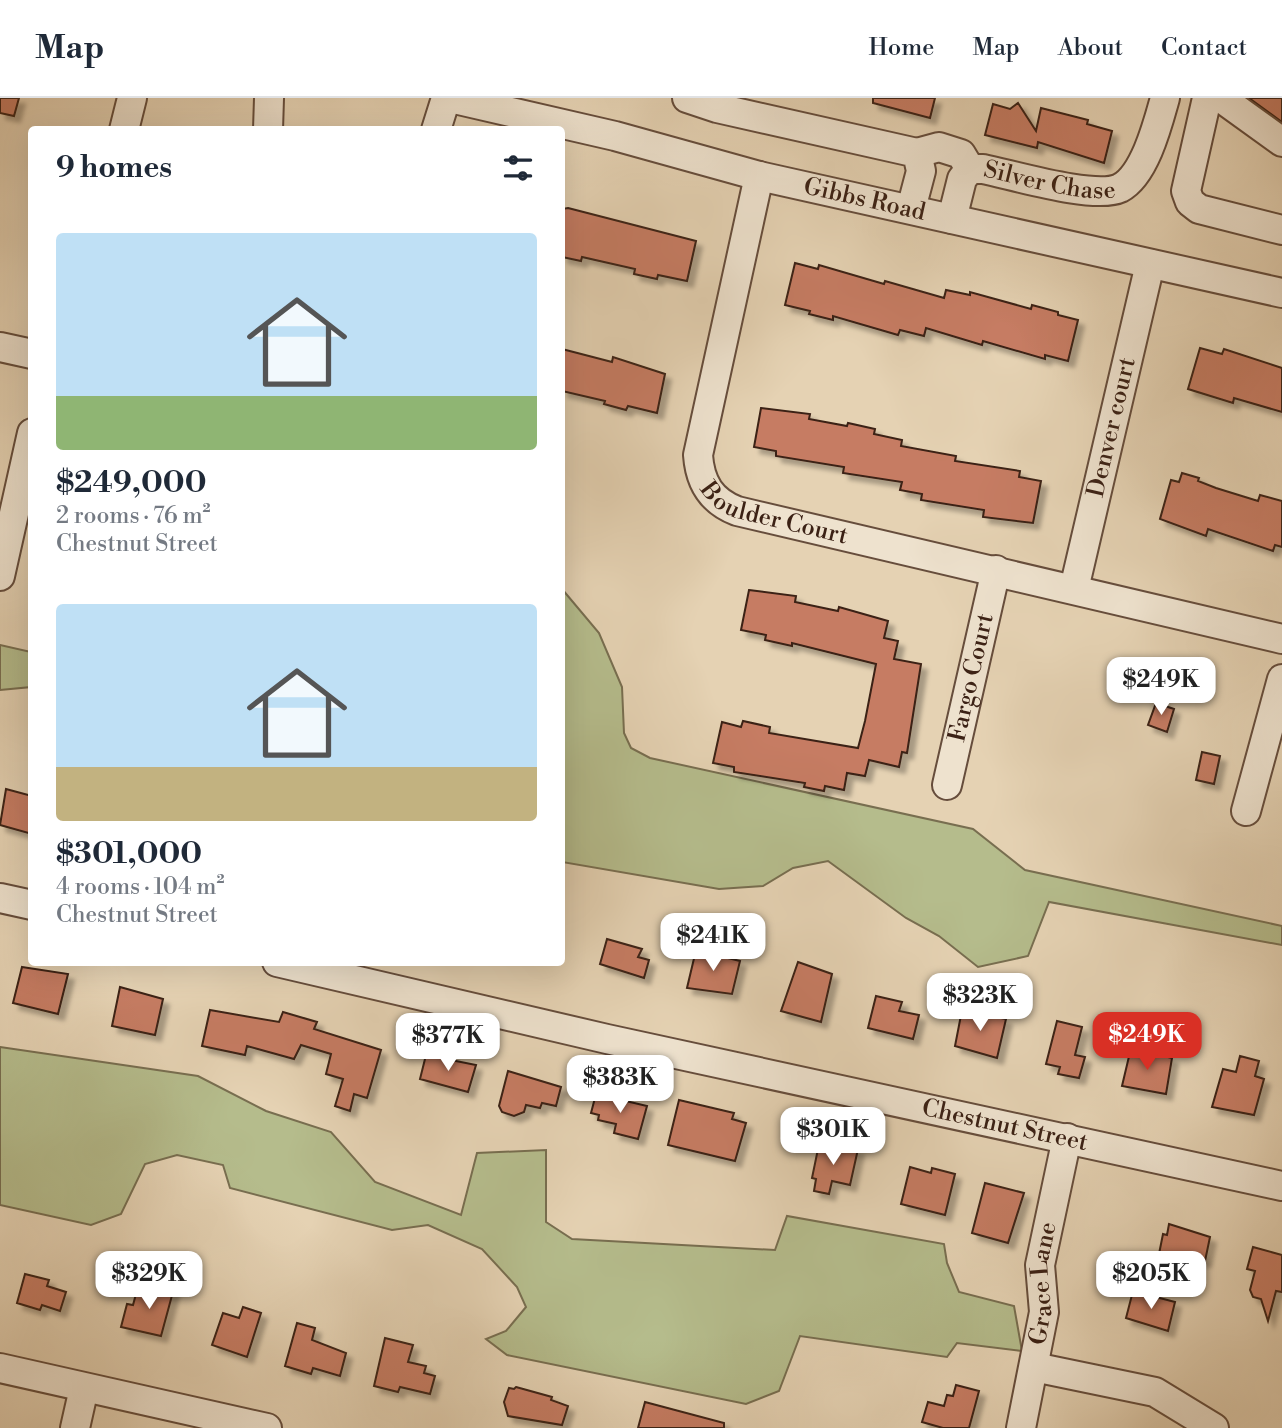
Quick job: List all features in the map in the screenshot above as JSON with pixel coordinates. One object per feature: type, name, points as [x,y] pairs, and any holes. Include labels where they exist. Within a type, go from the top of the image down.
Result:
[{"type":"street","points":[[125,126],[132,98]]},
{"type":"street","points":[[268,126],[270,98]]},
{"type":"street","name":"Gibbs Road","points":[[438,126],[448,98],[615,136],[759,176],[1282,293]]},
{"type":"street","points":[[687,98],[717,108],[917,153],[939,147],[961,154],[970,170]]},
{"type":"street","name":"Silver Chase","points":[[952,219],[962,179],[970,170],[983,169],[1099,193],[1122,187],[1142,164],[1165,98]]},
{"type":"street","points":[[1207,98],[1185,191],[1190,202],[1199,209],[1282,230]]},
{"type":"street","points":[[1221,98],[1282,142]]},
{"type":"street","points":[[911,209],[921,171],[917,153]]},
{"type":"street","name":"Boulder Court","points":[[759,176],[698,455],[699,470],[706,488],[719,502],[737,511],[1282,639]]},
{"type":"street","name":"Denver court","points":[[1074,589],[1150,264]]},
{"type":"street","points":[[0,347],[28,353]]},
{"type":"street","points":[[0,576],[28,451]]},
{"type":"street","name":"Fargo Court","points":[[947,785],[996,570]]},
{"type":"street","points":[[1246,811],[1282,679]]},
{"type":"street","points":[[0,898],[28,904]]},
{"type":"street","name":"Chestnut Street","points":[[294,966],[607,1039],[1282,1186]]},
{"type":"street","name":"Grace Lane","points":[[1021,1428],[1044,1312],[1040,1265],[1067,1138]]},
{"type":"street","points":[[1034,1367],[1155,1392],[1213,1427]]},
{"type":"street","points":[[0,1368],[267,1428]]},
{"type":"street","points":[[75,1428],[84,1388]]},
{"type":"green space","points":[[565,593],[599,633],[622,687],[624,733],[631,748],[650,758],[973,829],[1025,870],[1282,926],[1282,945],[1049,902],[1028,956],[978,967],[939,936],[906,918],[828,861],[793,868],[763,886],[719,889],[565,863]]},
{"type":"green space","points":[[0,645],[28,651],[28,687],[0,690]]},
{"type":"green space","points":[[0,1047],[198,1076],[266,1111],[331,1132],[375,1182],[461,1215],[477,1153],[546,1150],[546,1222],[572,1239],[775,1250],[787,1216],[944,1244],[947,1263],[959,1292],[1014,1306],[1022,1351],[957,1343],[947,1357],[800,1336],[779,1391],[746,1404],[507,1355],[486,1339],[506,1331],[526,1307],[517,1287],[482,1249],[428,1225],[392,1230],[230,1188],[223,1165],[177,1155],[145,1164],[121,1214],[91,1225],[0,1205]]},
{"type":"building","points":[[0,98],[19,98],[14,116],[0,113]]},
{"type":"building","points":[[873,98],[935,98],[930,118],[873,103]]},
{"type":"building","points":[[1249,98],[1282,98],[1282,122]]},
{"type":"building","points":[[1018,103],[1036,131],[1041,108],[1088,120],[1087,124],[1112,131],[1104,163],[1038,142],[1037,148],[985,135],[993,104],[1010,109]]},
{"type":"building","points":[[565,208],[696,241],[687,281],[658,275],[657,279],[634,274],[635,269],[582,257],[581,261],[565,258]]},
{"type":"building","points":[[795,263],[818,269],[819,265],[944,298],[946,290],[970,295],[970,292],[1031,309],[1032,305],[1058,312],[1058,315],[1078,320],[1068,361],[1045,355],[1045,359],[983,341],[982,345],[926,328],[924,336],[900,330],[898,335],[833,316],[833,320],[809,314],[810,311],[785,305]]},
{"type":"building","points":[[1200,348],[1222,354],[1224,349],[1282,368],[1282,412],[1234,398],[1233,403],[1188,389]]},
{"type":"building","points":[[565,350],[612,362],[613,357],[665,374],[657,413],[628,406],[626,410],[604,404],[605,401],[565,392]]},
{"type":"building","points":[[761,408],[810,414],[809,419],[875,429],[874,434],[902,440],[901,446],[956,456],[955,461],[1020,471],[1019,477],[1041,481],[1033,523],[983,517],[984,510],[921,500],[922,494],[900,490],[902,482],[843,473],[844,467],[776,456],[776,451],[754,447]]},
{"type":"building","points":[[1182,473],[1199,478],[1198,481],[1216,488],[1258,501],[1260,495],[1282,501],[1282,547],[1275,545],[1273,551],[1208,529],[1206,536],[1160,519],[1171,480],[1179,482]]},
{"type":"building","points":[[749,590],[796,596],[795,602],[838,611],[839,607],[888,621],[884,638],[898,641],[894,659],[921,664],[907,753],[902,752],[899,767],[869,760],[865,776],[847,773],[844,790],[825,786],[824,791],[804,787],[805,783],[734,772],[734,767],[713,763],[722,722],[741,727],[743,721],[770,727],[769,733],[858,748],[865,721],[876,664],[792,643],[792,646],[765,640],[766,635],[741,630]]},
{"type":"building","points":[[1156,703],[1174,709],[1167,732],[1148,725]]},
{"type":"building","points":[[1202,752],[1220,756],[1214,784],[1196,780]]},
{"type":"building","points":[[6,789],[28,795],[28,833],[0,825]]},
{"type":"building","points":[[607,939],[642,949],[638,957],[649,960],[644,978],[600,964]]},
{"type":"building","points":[[696,950],[740,961],[732,994],[687,988]]},
{"type":"building","points":[[798,962],[832,974],[821,1022],[781,1011]]},
{"type":"building","points":[[22,967],[68,974],[58,1014],[13,1003]]},
{"type":"building","points":[[120,987],[163,999],[155,1035],[112,1026]]},
{"type":"building","points":[[876,996],[902,1002],[899,1011],[919,1015],[913,1039],[868,1028]]},
{"type":"building","points":[[210,1010],[279,1022],[283,1012],[317,1022],[314,1029],[381,1050],[367,1098],[354,1094],[350,1111],[335,1106],[343,1079],[326,1074],[331,1054],[301,1045],[294,1059],[247,1046],[245,1055],[202,1046]]},
{"type":"building","points":[[962,1010],[1006,1019],[997,1058],[955,1046]]},
{"type":"building","points":[[1057,1021],[1082,1027],[1075,1055],[1085,1057],[1079,1078],[1058,1074],[1060,1067],[1046,1064]]},
{"type":"building","points":[[1131,1048],[1172,1058],[1166,1094],[1122,1086]]},
{"type":"building","points":[[426,1055],[476,1065],[468,1092],[420,1079]]},
{"type":"building","points":[[1240,1056],[1259,1061],[1255,1076],[1264,1079],[1254,1115],[1212,1107],[1223,1069],[1236,1072]]},
{"type":"building","points":[[508,1071],[561,1087],[556,1106],[542,1103],[540,1108],[526,1105],[524,1112],[514,1116],[502,1112],[499,1106]]},
{"type":"building","points":[[596,1094],[647,1106],[638,1139],[614,1133],[616,1124],[598,1120],[599,1115],[591,1113]]},
{"type":"building","points":[[679,1100],[734,1113],[732,1119],[746,1123],[735,1161],[668,1145]]},
{"type":"building","points":[[819,1144],[858,1149],[850,1185],[832,1181],[829,1194],[814,1191],[816,1179],[812,1178]]},
{"type":"building","points":[[910,1167],[931,1173],[932,1168],[955,1174],[945,1215],[901,1204]]},
{"type":"building","points":[[985,1183],[1024,1193],[1008,1243],[972,1233]]},
{"type":"building","points":[[1169,1224],[1210,1237],[1205,1261],[1159,1254],[1163,1234],[1167,1235]]},
{"type":"building","points":[[1253,1247],[1282,1255],[1282,1292],[1276,1291],[1268,1321],[1261,1299],[1253,1297],[1250,1290],[1255,1271],[1247,1269]]},
{"type":"building","points":[[25,1274],[49,1280],[47,1286],[66,1292],[60,1311],[42,1305],[40,1310],[17,1303]]},
{"type":"building","points":[[153,1282],[174,1288],[161,1336],[121,1327],[127,1304],[133,1305],[136,1294],[149,1297]]},
{"type":"building","points":[[1133,1291],[1175,1302],[1168,1331],[1126,1318]]},
{"type":"building","points":[[243,1307],[261,1313],[247,1357],[212,1345],[223,1313],[239,1318]]},
{"type":"building","points":[[297,1323],[315,1328],[312,1340],[346,1353],[340,1376],[313,1368],[311,1374],[285,1366]]},
{"type":"building","points":[[385,1338],[413,1345],[408,1362],[426,1366],[424,1373],[435,1376],[430,1394],[400,1387],[398,1392],[374,1386]]},
{"type":"building","points":[[956,1385],[979,1391],[969,1428],[943,1428],[922,1422],[928,1402],[944,1406],[947,1395],[953,1396]]},
{"type":"building","points":[[516,1387],[552,1397],[551,1400],[568,1406],[562,1425],[508,1416],[504,1402],[509,1388]]},
{"type":"building","points":[[645,1402],[724,1423],[724,1428],[638,1428]]}]
